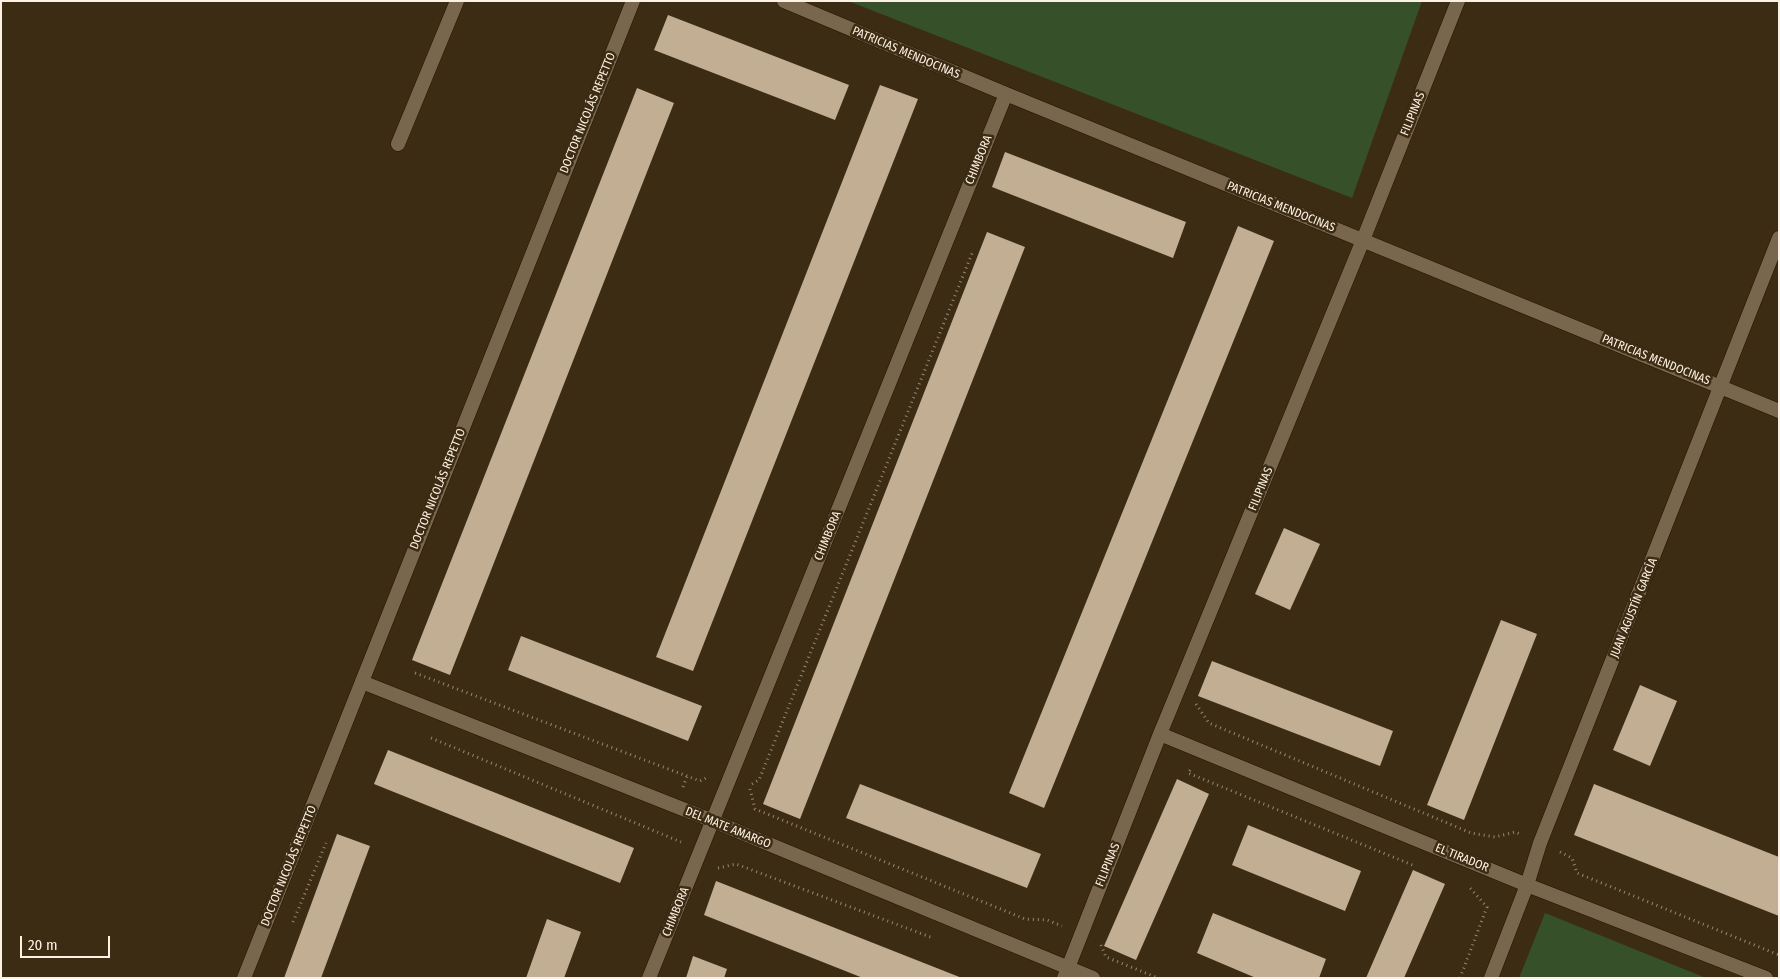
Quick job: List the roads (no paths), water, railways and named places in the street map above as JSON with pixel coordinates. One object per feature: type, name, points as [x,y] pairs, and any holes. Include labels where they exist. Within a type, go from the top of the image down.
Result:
[{"type":"street","points":[[398,144],[457,1]]},
{"type":"street","name":"DOCTOR NICOLÁS REPETTO","points":[[244,978],[633,1]]},
{"type":"street","name":"PATRICIAS MENDOCINAS","points":[[784,1],[1006,94],[1779,410]]},
{"type":"street","name":"FILIPINAS","points":[[1066,973],[1160,734],[1363,240],[1458,1]]},
{"type":"street","name":"CHIMBORA","points":[[649,978],[1006,94]]},
{"type":"street","name":"JUAN AGUSTÍN GARCÍA","points":[[1491,978],[1527,885],[1540,843],[1779,238]]},
{"type":"street","name":"DEL MATE AMARGO","points":[[362,682],[713,821],[1066,973],[1093,978]]},
{"type":"street","name":"EL TIRADOR","points":[[1160,734],[1527,885],[1766,978]]}]
